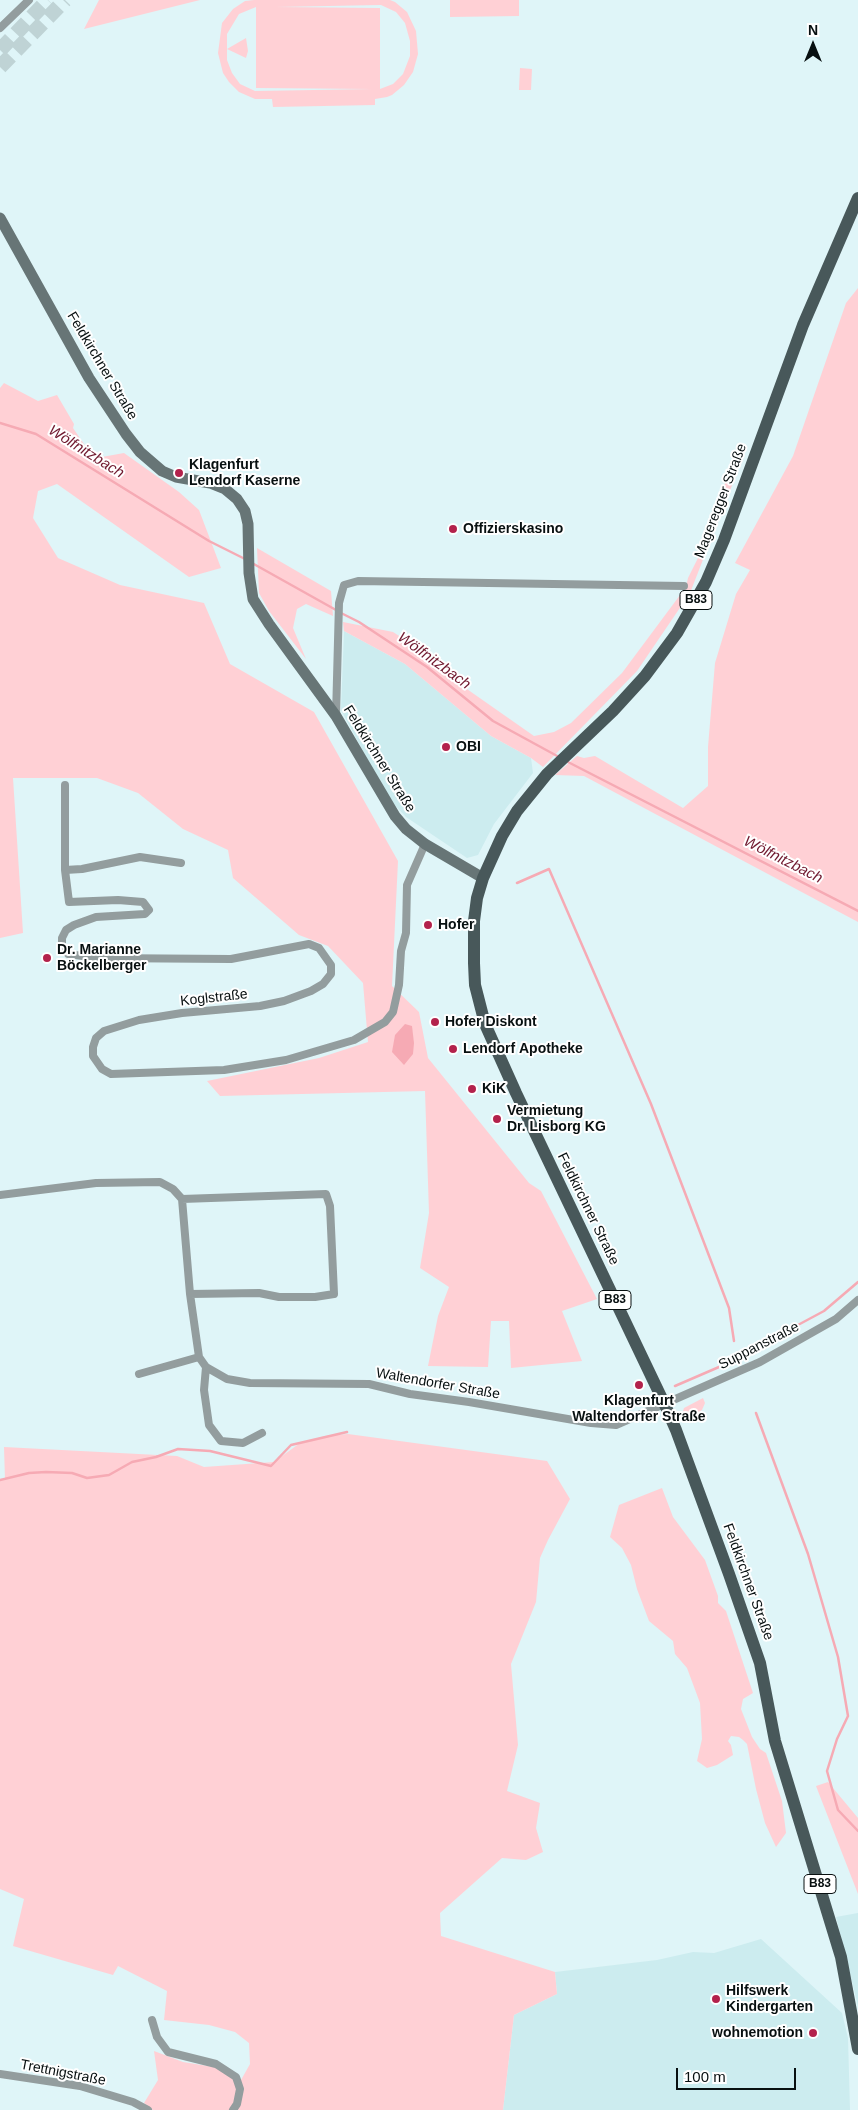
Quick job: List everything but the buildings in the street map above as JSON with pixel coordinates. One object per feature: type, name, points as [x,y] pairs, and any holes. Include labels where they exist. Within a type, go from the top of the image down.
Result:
[{"type":"main road","name":"Mageregger Straße","points":[[483,878],[502,836],[512,820],[547,774],[613,711],[645,676],[677,633],[706,582],[724,540],[803,325],[858,198]]},
{"type":"main road","name":"Feldkirchner Straße","points":[[483,878],[474,921],[474,963],[475,985],[485,1024],[665,1405],[710,1521],[760,1663],[776,1741],[841,1957],[858,2049]]},
{"type":"street","points":[[0,28],[29,0]]},
{"type":"street","name":"Feldkirchner Straße","points":[[0,218],[89,378],[126,434],[145,457],[162,470],[176,477],[210,483],[225,489],[237,499],[245,510],[248,524],[250,590],[258,608],[336,716],[395,816],[406,829],[425,844],[483,878]]},
{"type":"street","points":[[336,716],[339,603],[344,585],[358,581],[684,586]]},
{"type":"street","name":"Koglstraße","points":[[65,785],[66,870],[69,902],[118,900],[143,902],[149,910],[145,914],[96,917],[74,925],[66,930],[62,938],[62,945],[68,954],[97,958],[231,959],[309,944],[319,948],[331,965],[331,974],[322,984],[311,991],[284,1001],[260,1006],[182,1013],[121,1024],[104,1031],[96,1038],[93,1056],[96,1063],[102,1069],[112,1074],[224,1070],[286,1060],[354,1040],[385,1022],[394,1012],[399,985],[401,951],[406,933],[407,885],[425,844]]},
{"type":"street","points":[[66,870],[82,869],[140,857],[182,863]]},
{"type":"street","points":[[0,1195],[96,1183],[160,1182],[174,1189],[182,1199],[326,1194],[330,1206],[334,1294],[315,1297],[280,1297],[259,1293],[190,1294]]},
{"type":"street","name":"Waltendorfer Straße","points":[[182,1199],[190,1294],[199,1357],[206,1367],[227,1379],[250,1383],[369,1384],[410,1394],[591,1423],[616,1425],[665,1405]]},
{"type":"street","name":"Suppanstraße","points":[[665,1405],[760,1362],[836,1319],[858,1300]]},
{"type":"street","points":[[139,1374],[199,1357]]},
{"type":"street","points":[[206,1367],[204,1390],[209,1425],[221,1441],[243,1443],[262,1433]]},
{"type":"street","points":[[152,2020],[157,2037],[168,2052],[216,2064],[236,2077],[240,2089],[237,2104],[233,2110]]},
{"type":"street","name":"Trettnigstraße","points":[[0,2074],[80,2086],[108,2093],[148,2110]]},
{"type":"shaded area","points":[[99,0],[200,0],[84,29]]},
{"type":"shaded area","points":[[390,0],[395,2],[407,12],[416,31],[418,54],[413,72],[404,85],[392,95],[375,99],[375,105],[273,107],[272,99],[255,99],[239,92],[223,73],[218,53],[222,23],[233,9],[245,1]],"holes":[[[381,5],[396,12],[405,23],[410,41],[410,56],[403,74],[393,84],[380,89],[380,8],[276,7]],[[256,7],[256,88],[372,89],[255,91],[240,84],[232,73],[227,60],[227,34],[239,14]]]},
{"type":"shaded area","points":[[450,0],[519,0],[519,16],[450,17]]},
{"type":"shaded area","points":[[246,38],[248,51],[246,58],[227,49]]},
{"type":"shaded area","points":[[520,68],[532,69],[531,90],[519,90]]},
{"type":"shaded area","points":[[858,288],[858,922],[584,776],[555,775],[577,756],[584,758],[595,756],[683,808],[708,786],[708,747],[715,663],[736,594],[750,570],[735,563],[793,456],[846,303]]},
{"type":"shaded area","points":[[4,383],[38,401],[57,395],[74,424],[73,428],[86,447],[102,457],[124,453],[179,492],[199,510],[221,568],[189,577],[57,484],[38,491],[33,518],[58,558],[120,585],[204,603],[230,664],[314,712],[398,861],[392,986],[419,1012],[428,1058],[529,1183],[541,1191],[597,1299],[562,1311],[582,1361],[511,1368],[509,1321],[491,1321],[488,1367],[428,1366],[438,1316],[449,1287],[420,1268],[429,1213],[425,1091],[220,1096],[207,1081],[319,1058],[368,1042],[363,983],[328,946],[299,935],[233,878],[228,850],[183,829],[138,793],[97,778],[13,778],[23,933],[0,938],[0,388]]},
{"type":"shaded area","points":[[728,474],[736,475],[690,593],[637,671],[543,767],[531,758],[491,736],[405,664],[344,631],[343,622],[393,632],[446,666],[464,687],[534,736],[554,732],[571,723],[622,673],[686,587]]},
{"type":"shaded area","points":[[257,548],[331,591],[333,616],[306,604],[297,609],[293,628],[306,659],[269,611],[259,593]]},
{"type":"shaded area","points":[[344,631],[405,664],[491,736],[531,758],[533,773],[494,824],[478,855],[467,858],[406,817],[388,798],[341,710]]},
{"type":"shaded area","points":[[405,1024],[412,1026],[414,1043],[413,1054],[404,1065],[392,1052],[395,1035]]},
{"type":"shaded area","points":[[703,1398],[705,1403],[702,1410],[687,1419],[683,1411],[684,1408]]},
{"type":"shaded area","points":[[348,1434],[547,1461],[570,1499],[540,1558],[536,1602],[511,1664],[518,1745],[507,1791],[540,1803],[536,1828],[543,1852],[526,1860],[502,1858],[440,1913],[441,1936],[555,1972],[557,1994],[514,2015],[503,2110],[153,2110],[144,2103],[158,2080],[154,2051],[183,2062],[214,2067],[241,2080],[250,2064],[249,2043],[235,2032],[209,2025],[164,2020],[167,1991],[118,1966],[113,1975],[13,1946],[24,1899],[0,1889],[0,1480],[5,1480],[4,1447],[177,1456],[204,1467],[274,1462],[300,1443],[325,1436]]},
{"type":"shaded area","points":[[662,1488],[673,1517],[705,1560],[718,1596],[718,1603],[726,1611],[753,1693],[743,1699],[741,1709],[752,1737],[760,1749],[766,1753],[782,1801],[786,1833],[776,1847],[765,1823],[747,1744],[739,1737],[731,1736],[728,1741],[733,1755],[717,1765],[707,1768],[697,1761],[702,1739],[700,1703],[687,1668],[675,1654],[673,1641],[649,1621],[637,1589],[631,1565],[622,1548],[610,1537],[619,1505]]},
{"type":"shaded area","points":[[828,1782],[858,1818],[858,1894],[816,1786]]},
{"type":"shaded area","points":[[858,1913],[858,2006],[836,1917]]},
{"type":"shaded area","points":[[761,1939],[842,2013],[848,2038],[850,2110],[503,2110],[514,2015],[557,1994],[555,1972],[657,1960],[693,1952],[714,1953]]},
{"type":"waterway","name":"Wölfnitzbach","points":[[0,423],[36,434],[209,541],[245,559]]},
{"type":"waterway","name":"Wölfnitzbach","points":[[252,563],[336,610]]},
{"type":"waterway","name":"Wölfnitzbach","points":[[341,613],[359,622],[427,667],[493,721],[559,757]]},
{"type":"waterway","name":"Wölfnitzbach","points":[[566,761],[858,911]]},
{"type":"waterway","points":[[517,883],[549,869],[651,1104],[729,1308],[734,1341]]},
{"type":"waterway","points":[[729,1362],[824,1311],[858,1282]]},
{"type":"waterway","points":[[675,1386],[719,1367]]},
{"type":"waterway","points":[[756,1413],[808,1554],[838,1657],[848,1716],[837,1739],[827,1771],[838,1810],[858,1831]]},
{"type":"waterway","points":[[0,1480],[29,1473],[46,1472],[72,1473],[87,1478],[109,1475],[132,1462],[156,1457],[178,1449],[210,1451],[271,1466],[291,1445],[347,1432]]},
{"type":"tunnel","points":[[0,50],[48,0]]},
{"type":"tunnel","points":[[0,67],[65,0]]},
{"type":"place","name":"Klagenfurt Lendorf Kaserne","points":[[179,473]]},
{"type":"place","name":"Offizierskasino","points":[[453,529]]},
{"type":"place","name":"OBI","points":[[446,747]]},
{"type":"place","name":"Hofer","points":[[428,925]]},
{"type":"place","name":"Dr. Marianne Böckelberger","points":[[47,958]]},
{"type":"place","name":"Hofer Diskont","points":[[435,1022]]},
{"type":"place","name":"Lendorf Apotheke","points":[[453,1049]]},
{"type":"place","name":"KiK","points":[[472,1089]]},
{"type":"place","name":"Vermietung Dr. Lisborg KG","points":[[497,1119]]},
{"type":"place","name":"Klagenfurt Waltendorfer Straße","points":[[639,1385]]},
{"type":"place","name":"Hilfswerk Kindergarten","points":[[716,1999]]},
{"type":"place","name":"wohnemotion","points":[[813,2033]]}]
